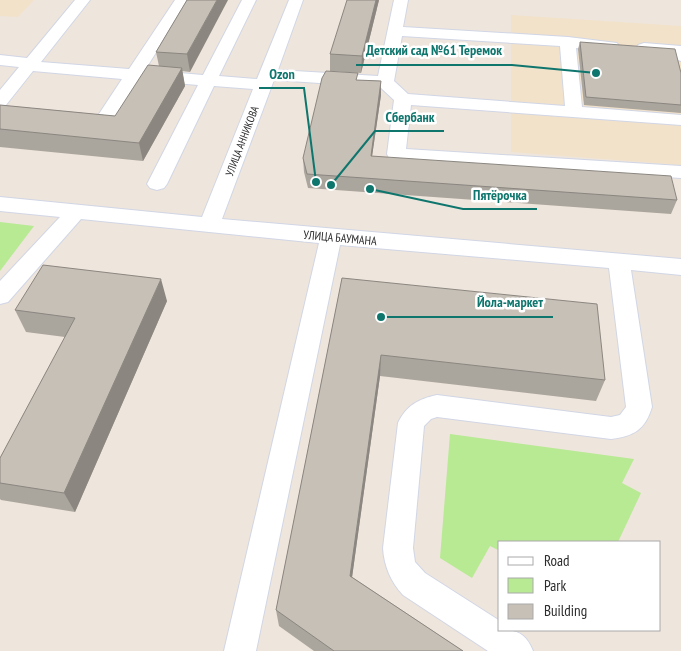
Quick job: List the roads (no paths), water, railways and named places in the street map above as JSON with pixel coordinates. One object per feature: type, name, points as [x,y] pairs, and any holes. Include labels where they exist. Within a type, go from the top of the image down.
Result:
[{"type":"street","points":[[3,110],[31,64],[83,0]]},
{"type":"street","points":[[65,120],[102,123],[182,0]]},
{"type":"street","points":[[157,184],[249,0]]},
{"type":"street","name":"УЛИЦА АННИКОВА","points":[[209,226],[296,0]]},
{"type":"street","points":[[386,82],[401,0]]},
{"type":"street","points":[[395,31],[680,51],[681,56]]},
{"type":"street","points":[[568,42],[574,112]]},
{"type":"street","points":[[0,60],[209,80],[265,79],[386,82],[403,99],[681,120]]},
{"type":"street","points":[[403,99],[396,154],[681,172]]},
{"type":"street","name":"УЛИЦА БАУМАНА","points":[[0,204],[209,226],[681,267]]},
{"type":"street","points":[[0,296],[76,212]]},
{"type":"street","points":[[240,651],[331,237]]},
{"type":"street","points":[[517,651],[414,584],[405,575],[399,563],[398,548],[411,423],[417,414],[425,408],[437,406],[611,428],[628,426],[637,417],[639,407],[619,262]]},
{"type":"place","name":"Детский сад №61 Теремок","points":[[596,73]]},
{"type":"place","name":"Ozon","points":[[316,182]]},
{"type":"place","name":"Сбербанк","points":[[331,185]]},
{"type":"place","name":"Пятёрочка","points":[[370,189]]},
{"type":"place","name":"Йола-маркет","points":[[381,317]]}]
